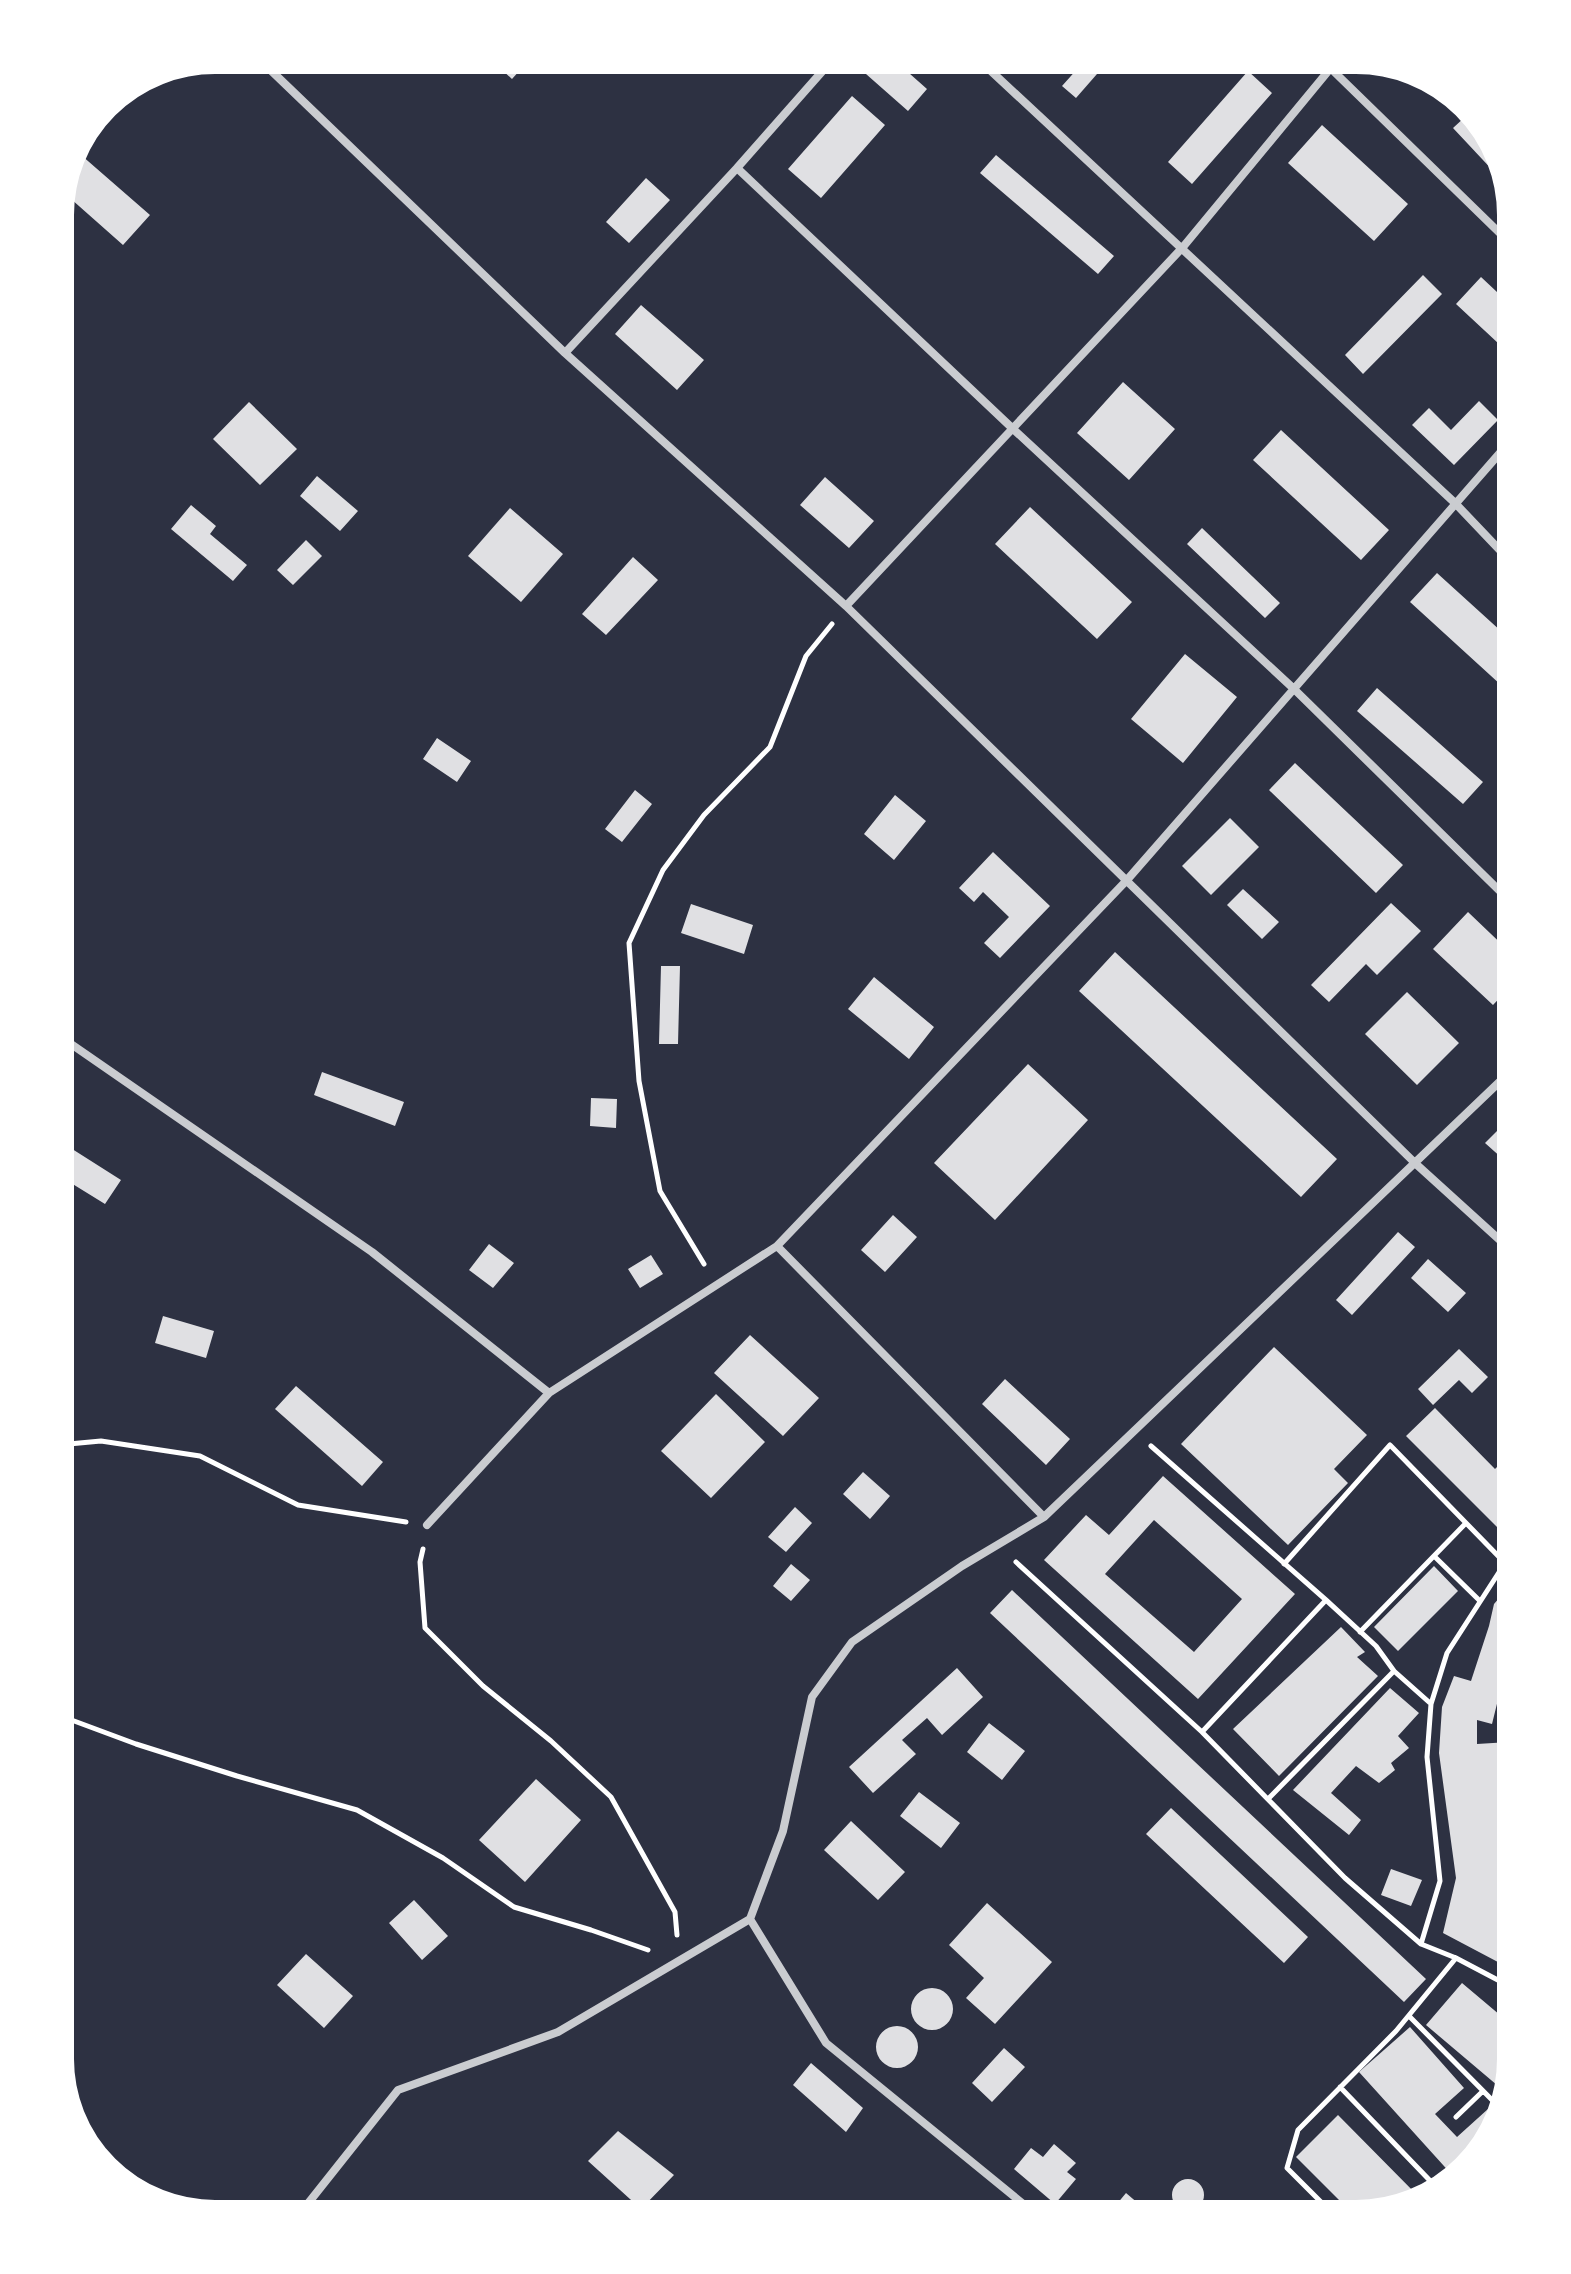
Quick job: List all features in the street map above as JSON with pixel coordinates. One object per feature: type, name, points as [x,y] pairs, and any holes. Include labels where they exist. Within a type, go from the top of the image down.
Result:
[{"type":"street","points":[[273,72],[565,353],[846,606],[1416,1164],[1499,1239]]},
{"type":"street","points":[[565,353],[822,72]]},
{"type":"street","points":[[992,72],[1455,503],[1499,549]]},
{"type":"street","points":[[846,606],[1183,247],[1328,72]]},
{"type":"street","points":[[1335,72],[1499,232]]},
{"type":"street","points":[[737,168],[1294,689],[1499,890]]},
{"type":"street","points":[[427,1525],[549,1393],[777,1246],[1127,880],[1499,454]]},
{"type":"street","points":[[72,1045],[372,1252],[549,1393]]},
{"type":"street","points":[[309,2202],[398,2090],[558,2032],[750,1919],[783,1831],[812,1697],[852,1642],[962,1566],[1044,1517],[1499,1083]]},
{"type":"street","points":[[777,1246],[1044,1517]]},
{"type":"street","points":[[750,1919],[826,2043],[1021,2202]]},
{"type":"path","points":[[716,1285],[660,1191],[639,1081],[629,943],[663,870],[704,815],[770,747],[806,656],[846,606]]},
{"type":"path","points":[[1134,1431],[1326,1600],[1376,1646],[1394,1671],[1431,1704]]},
{"type":"path","points":[[72,1444],[101,1441],[200,1456],[298,1505],[427,1525],[420,1562],[425,1628],[483,1686],[551,1741],[611,1797],[675,1912],[678,1961],[514,1907],[443,1858],[357,1810],[208,1767],[72,1720]]},
{"type":"path","points":[[1284,1564],[1390,1445],[1499,1557]]},
{"type":"path","points":[[1360,1632],[1466,1523]]},
{"type":"path","points":[[997,1545],[1202,1732],[1345,1878],[1421,1944],[1499,1981]]},
{"type":"path","points":[[1434,1556],[1480,1601]]},
{"type":"path","points":[[1421,1944],[1440,1881],[1427,1757],[1431,1704],[1447,1653],[1499,1572]]},
{"type":"path","points":[[1202,1732],[1326,1600]]},
{"type":"path","points":[[1269,1798],[1394,1671]]},
{"type":"path","points":[[1321,2202],[1287,2168],[1298,2130],[1409,2016],[1456,1958]]},
{"type":"path","points":[[1409,2016],[1492,2100]]},
{"type":"path","points":[[1340,2087],[1431,2181]]},
{"type":"path","points":[[1456,2117],[1483,2091]]},
{"type":"building","points":[[504,72],[518,72],[512,79]]},
{"type":"building","points":[[908,72],[927,89],[908,111],[866,74]]},
{"type":"building","points":[[1074,72],[1099,72],[1076,98],[1062,86]]},
{"type":"building","points":[[1247,72],[1272,93],[1192,184],[1168,162]]},
{"type":"building","points":[[852,96],[885,125],[821,198],[788,169]]},
{"type":"building","points":[[1462,120],[1480,143],[1491,168],[1453,128]]},
{"type":"building","points":[[1322,125],[1408,204],[1374,241],[1288,163]]},
{"type":"building","points":[[996,155],[1114,256],[1098,274],[980,173]]},
{"type":"building","points":[[85,158],[150,215],[123,245],[73,200]]},
{"type":"building","points":[[646,178],[670,200],[629,243],[606,222]]},
{"type":"building","points":[[1423,275],[1442,294],[1363,374],[1345,355]]},
{"type":"building","points":[[1481,277],[1499,294],[1499,344],[1456,304]]},
{"type":"building","points":[[641,305],[704,360],[677,390],[615,334]]},
{"type":"building","points":[[1123,382],[1175,429],[1129,480],[1077,433]]},
{"type":"building","points":[[1479,401],[1498,420],[1454,465],[1412,425],[1429,408],[1451,430]]},
{"type":"building","points":[[249,402],[297,449],[260,485],[213,439]]},
{"type":"building","points":[[1281,430],[1389,530],[1361,560],[1253,460]]},
{"type":"building","points":[[317,476],[358,511],[340,531],[300,496]]},
{"type":"building","points":[[825,477],[874,521],[849,548],[800,505]]},
{"type":"building","points":[[191,505],[216,526],[210,534],[247,565],[233,581],[171,529]]},
{"type":"building","points":[[1030,507],[1132,602],[1097,639],[995,544]]},
{"type":"building","points":[[510,508],[563,554],[521,602],[468,556]]},
{"type":"building","points":[[1202,528],[1280,603],[1265,618],[1187,544]]},
{"type":"building","points":[[306,540],[322,556],[293,585],[277,570]]},
{"type":"building","points":[[633,557],[658,580],[606,635],[582,614]]},
{"type":"building","points":[[1437,573],[1499,629],[1499,683],[1410,602]]},
{"type":"building","points":[[1185,654],[1237,697],[1183,763],[1131,719]]},
{"type":"building","points":[[1377,688],[1483,782],[1463,804],[1357,711]]},
{"type":"building","points":[[437,738],[471,761],[457,782],[423,759]]},
{"type":"building","points":[[1295,763],[1403,865],[1376,893],[1269,790]]},
{"type":"building","points":[[635,790],[652,804],[622,842],[605,829]]},
{"type":"building","points":[[895,795],[926,821],[894,860],[864,834]]},
{"type":"building","points":[[1230,818],[1259,847],[1211,895],[1182,866]]},
{"type":"building","points":[[993,852],[1050,906],[1000,958],[984,943],[1009,917],[983,892],[974,902],[959,888]]},
{"type":"building","points":[[1243,889],[1279,922],[1262,939],[1227,905]]},
{"type":"building","points":[[1391,903],[1421,931],[1377,975],[1366,964],[1329,1002],[1311,985]]},
{"type":"building","points":[[691,904],[753,925],[744,954],[681,933]]},
{"type":"building","points":[[1468,912],[1499,942],[1499,999],[1493,1005],[1433,949]]},
{"type":"building","points":[[1115,952],[1337,1159],[1301,1197],[1079,991]]},
{"type":"building","points":[[661,966],[680,966],[678,1044],[659,1044]]},
{"type":"building","points":[[874,977],[934,1027],[909,1059],[848,1009]]},
{"type":"building","points":[[1407,992],[1459,1043],[1417,1085],[1365,1034]]},
{"type":"building","points":[[1028,1064],[1088,1120],[995,1220],[934,1163]]},
{"type":"building","points":[[322,1072],[404,1102],[395,1126],[314,1095]]},
{"type":"building","points":[[591,1098],[617,1099],[616,1128],[590,1126]]},
{"type":"building","points":[[1499,1129],[1499,1156],[1485,1143]]},
{"type":"building","points":[[72,1149],[121,1180],[105,1204],[72,1184]]},
{"type":"building","points":[[893,1215],[917,1237],[885,1272],[861,1250]]},
{"type":"building","points":[[1398,1232],[1415,1247],[1352,1315],[1336,1300]]},
{"type":"building","points":[[489,1244],[514,1263],[493,1288],[469,1270]]},
{"type":"building","points":[[651,1255],[663,1274],[640,1288],[628,1269]]},
{"type":"building","points":[[1428,1259],[1466,1293],[1448,1312],[1411,1278]]},
{"type":"building","points":[[163,1316],[214,1331],[206,1358],[155,1343]]},
{"type":"building","points":[[750,1335],[819,1398],[783,1436],[714,1373]]},
{"type":"building","points":[[1274,1347],[1367,1435],[1334,1469],[1348,1483],[1288,1545],[1181,1444]]},
{"type":"building","points":[[1459,1349],[1488,1377],[1472,1393],[1459,1380],[1433,1405],[1418,1389]]},
{"type":"building","points":[[1005,1379],[1070,1439],[1046,1465],[982,1404]]},
{"type":"building","points":[[296,1386],[383,1462],[362,1486],[275,1409]]},
{"type":"building","points":[[716,1394],[765,1442],[711,1498],[661,1451]]},
{"type":"building","points":[[1435,1408],[1495,1469],[1499,1465],[1499,1529],[1406,1436]]},
{"type":"building","points":[[863,1472],[890,1496],[870,1519],[843,1494]]},
{"type":"building","points":[[1163,1476],[1295,1594],[1198,1699],[1044,1560],[1086,1515],[1109,1535]],"holes":[[[1154,1520],[1242,1599],[1194,1652],[1105,1574]]]},
{"type":"building","points":[[795,1507],[812,1523],[786,1552],[768,1537]]},
{"type":"building","points":[[791,1564],[810,1580],[791,1601],[773,1586]]},
{"type":"building","points":[[1434,1566],[1458,1591],[1398,1651],[1374,1627]]},
{"type":"building","points":[[1012,1590],[1426,1979],[1404,2002],[990,1613]]},
{"type":"building","points":[[1499,1598],[1499,1696],[1492,1724],[1477,1720],[1477,1744],[1499,1743],[1499,1963],[1443,1933],[1456,1878],[1439,1753],[1442,1707],[1454,1676],[1471,1681],[1494,1604]]},
{"type":"building","points":[[1341,1627],[1365,1652],[1357,1657],[1378,1676],[1279,1776],[1233,1729]]},
{"type":"building","points":[[957,1668],[983,1697],[942,1735],[927,1718],[902,1740],[916,1754],[873,1793],[849,1767]]},
{"type":"building","points":[[1390,1688],[1419,1713],[1398,1736],[1409,1748],[1391,1763],[1395,1770],[1379,1783],[1356,1766],[1331,1793],[1361,1820],[1349,1835],[1293,1790]]},
{"type":"building","points":[[989,1723],[1025,1751],[1002,1780],[967,1752]]},
{"type":"building","points":[[536,1779],[581,1820],[525,1882],[479,1840]]},
{"type":"building","points":[[919,1792],[960,1823],[941,1848],[900,1816]]},
{"type":"building","points":[[1171,1808],[1308,1937],[1284,1963],[1146,1834]]},
{"type":"building","points":[[851,1821],[905,1872],[878,1900],[824,1850]]},
{"type":"building","points":[[1391,1869],[1422,1880],[1411,1906],[1381,1895]]},
{"type":"building","points":[[414,1900],[448,1936],[422,1960],[389,1923]]},
{"type":"building","points":[[987,1903],[1052,1962],[995,2024],[966,1998],[984,1978],[949,1945]]},
{"type":"building","points":[[306,1954],[353,1996],[324,2028],[277,1985]]},
{"type":"building","points":[[1462,1983],[1499,2014],[1497,2085],[1426,2025]]},
{"type":"building","points":[[932,1988],[947,1994],[953,2009],[947,2024],[932,2030],[917,2024],[911,2009],[917,1994]]},
{"type":"building","points":[[897,2026],[911,2033],[918,2047],[911,2061],[897,2068],[883,2061],[876,2047],[883,2033]]},
{"type":"building","points":[[1410,2027],[1464,2088],[1435,2114],[1457,2137],[1489,2110],[1470,2146],[1447,2169],[1359,2072]]},
{"type":"building","points":[[1004,2048],[1025,2067],[992,2102],[972,2083]]},
{"type":"building","points":[[811,2063],[863,2108],[846,2132],[793,2085]]},
{"type":"building","points":[[1338,2115],[1412,2190],[1375,2201],[1341,2202],[1296,2157]]},
{"type":"building","points":[[618,2131],[674,2175],[648,2202],[633,2202],[588,2161]]},
{"type":"building","points":[[1054,2144],[1076,2163],[1067,2172],[1076,2179],[1057,2202],[1053,2202],[1014,2169],[1031,2148],[1043,2157]]},
{"type":"building","points":[[1182,2180],[1194,2180],[1203,2189],[1202,2202],[1173,2201],[1173,2189]]},
{"type":"building","points":[[1126,2193],[1137,2202],[1119,2202]]}]
